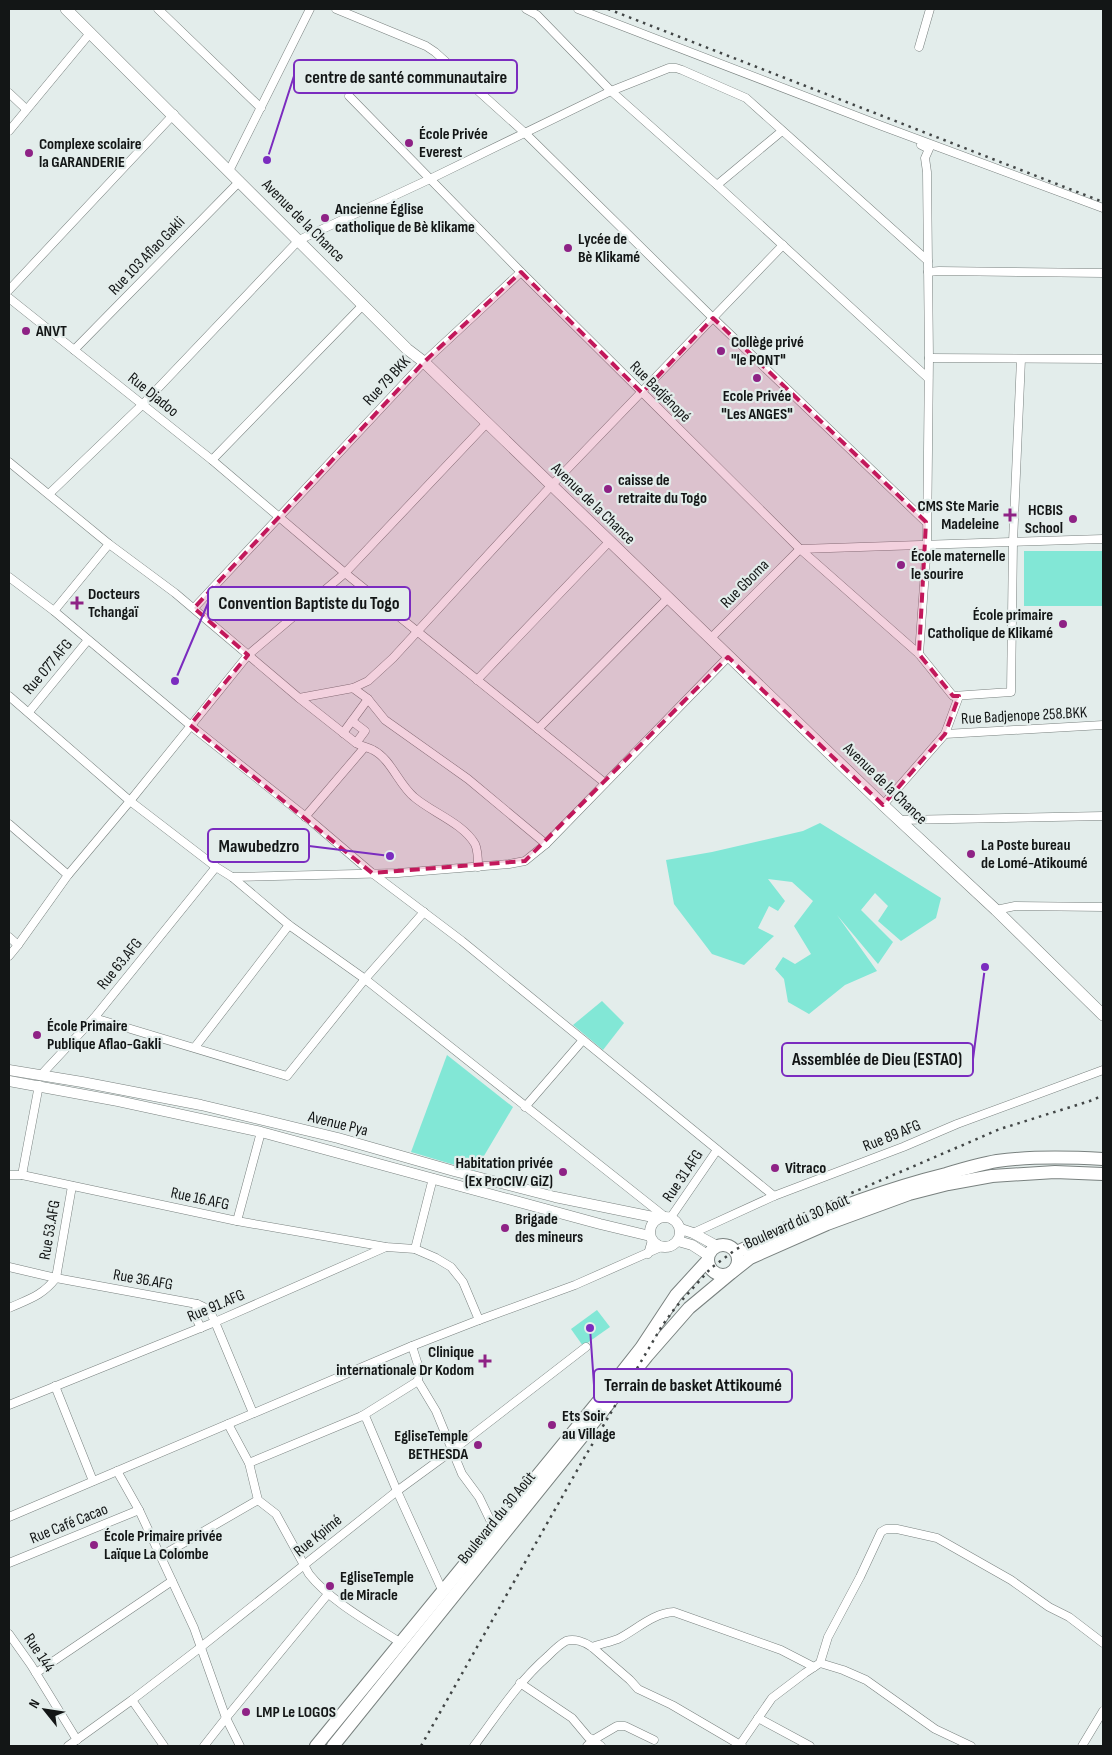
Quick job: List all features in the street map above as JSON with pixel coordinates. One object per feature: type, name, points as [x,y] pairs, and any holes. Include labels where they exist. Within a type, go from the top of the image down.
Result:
[{"type":"highway","name":"Boulevard du 30 Août","points":[[737,1252],[819,1215],[915,1182],[996,1161],[1036,1158],[1103,1159]]},
{"type":"highway","name":"Boulevard du 30 Août","points":[[333,1746],[669,1330],[689,1308],[750,1258],[827,1224],[909,1194],[948,1184],[992,1176],[1055,1172],[1103,1174]]},
{"type":"highway","points":[[727,1245],[737,1252],[738,1264],[731,1273],[718,1274],[711,1268],[712,1254],[727,1245]]},
{"type":"highway","name":"Boulevard du 30 Août","points":[[316,1746],[641,1348],[676,1295],[712,1254]]},
{"type":"main road","name":"Avenue de la Chance","points":[[66,9],[174,114],[408,349],[424,362],[667,599],[898,820],[996,910],[1103,1015]]},
{"type":"main road","name":"Avenue Pya","points":[[9,1070],[40,1080],[261,1132],[651,1238]]},
{"type":"main road","name":"Avenue Pya","points":[[9,1081],[40,1080],[201,1105],[338,1138],[454,1171],[555,1196],[664,1217]]},
{"type":"main road","points":[[664,1217],[678,1223],[681,1230],[678,1241],[668,1247],[661,1247],[651,1238],[652,1225],[664,1217]]},
{"type":"main road","points":[[681,1230],[693,1233],[712,1254]]},
{"type":"main road","points":[[678,1241],[712,1254]]},
{"type":"street","points":[[158,9],[261,108]]},
{"type":"street","points":[[229,171],[310,9]]},
{"type":"street","points":[[336,9],[430,49],[525,133],[713,318],[926,522]]},
{"type":"street","points":[[526,9],[537,16],[612,91],[718,185],[928,378]]},
{"type":"street","points":[[578,9],[1103,208]]},
{"type":"street","points":[[919,47],[930,9]]},
{"type":"street","points":[[9,131],[91,32]]},
{"type":"street","points":[[49,494],[143,404],[299,240],[612,91],[669,68],[676,68],[746,98],[928,261]]},
{"type":"street","points":[[9,92],[26,109]]},
{"type":"street","name":"Rue Badjénopé","points":[[349,96],[642,393],[800,548],[919,654],[953,696],[960,696]]},
{"type":"street","points":[[9,290],[174,114]]},
{"type":"street","points":[[891,129],[929,149],[926,158],[928,172],[929,358],[927,544],[919,654]]},
{"type":"street","points":[[718,185],[782,131]]},
{"type":"street","name":"Rue 1O3 Aflao Gakli","points":[[74,350],[240,181]]},
{"type":"street","points":[[299,698],[353,688],[368,681],[393,658],[551,486],[783,245]]},
{"type":"street","name":"Rue 79 BKK","points":[[194,608],[424,362],[521,272]]},
{"type":"street","points":[[928,272],[1103,273]]},
{"type":"street","name":"Rue Djadoo","points":[[9,298],[212,460],[345,573],[605,783]]},
{"type":"street","points":[[212,460],[363,305]]},
{"type":"street","points":[[929,358],[1103,359]]},
{"type":"street","points":[[883,805],[945,734],[960,696],[1011,692],[1013,542],[1021,359]]},
{"type":"street","points":[[9,956],[68,875],[248,655],[345,573],[486,424]]},
{"type":"street","points":[[9,462],[110,544],[194,608],[343,733],[364,748],[374,750],[389,765],[414,797],[443,815],[469,836],[476,845],[478,867]]},
{"type":"street","points":[[800,548],[1103,540]]},
{"type":"street","points":[[477,680],[609,542]]},
{"type":"street","points":[[54,611],[110,544]]},
{"type":"street","name":"Rue Gboma","points":[[710,639],[800,548]]},
{"type":"street","points":[[9,577],[54,611],[190,725],[372,873],[424,912],[774,1196]]},
{"type":"street","points":[[538,729],[667,599]]},
{"type":"street","name":"Rue 077 AFG","points":[[29,712],[88,640]]},
{"type":"street","points":[[232,877],[398,873],[478,867],[525,861],[546,844],[728,657]]},
{"type":"street","points":[[353,688],[368,699],[385,720],[468,779],[546,844]]},
{"type":"street","points":[[9,696],[130,801],[216,867],[232,877],[289,925],[365,979],[664,1217]]},
{"type":"street","points":[[343,733],[368,699]]},
{"type":"street","points":[[352,721],[365,731],[356,743]]},
{"type":"street","name":"Rue Badjenope 258.BKK","points":[[945,734],[1103,725]]},
{"type":"street","points":[[304,817],[364,748]]},
{"type":"street","points":[[898,820],[1103,816]]},
{"type":"street","points":[[9,824],[68,875]]},
{"type":"street","name":"Rue 63.AFG","points":[[40,1080],[94,1018],[216,867]]},
{"type":"street","points":[[996,910],[1015,906],[1103,907]]},
{"type":"street","points":[[94,1018],[287,1076],[365,979],[424,912]]},
{"type":"street","points":[[195,1047],[289,925]]},
{"type":"street","points":[[9,937],[18,945]]},
{"type":"street","points":[[525,1107],[582,1040]]},
{"type":"street","name":"Rue 89 AFG","points":[[693,1233],[774,1196],[957,1124],[1103,1070]]},
{"type":"street","points":[[22,1175],[40,1080]]},
{"type":"street","points":[[236,1221],[261,1132]]},
{"type":"street","name":"Rue 31 AFG","points":[[664,1217],[717,1150]]},
{"type":"street","name":"Rue 16.AFG","points":[[9,1175],[22,1175],[236,1221],[386,1247],[416,1249]]},
{"type":"street","points":[[433,1178],[416,1249],[451,1267],[462,1282],[479,1320]]},
{"type":"street","name":"Rue 53.AFG","points":[[56,1278],[72,1186]]},
{"type":"street","points":[[648,1254],[651,1238]]},
{"type":"street","name":"Rue 91.AFG","points":[[9,1405],[201,1328],[386,1247]]},
{"type":"street","points":[[9,1517],[412,1346],[575,1285],[661,1247]]},
{"type":"street","name":"Rue 36.AFG","points":[[9,1267],[56,1278],[198,1304]]},
{"type":"street","points":[[9,1308],[47,1290],[56,1278]]},
{"type":"street","points":[[201,1328],[195,1316],[198,1304],[210,1310],[253,1413]]},
{"type":"street","points":[[412,1346],[419,1368],[418,1381],[436,1411],[462,1474],[480,1497],[494,1528]]},
{"type":"street","name":"Rue Kpimé","points":[[68,1746],[132,1700],[397,1491],[586,1347]]},
{"type":"street","points":[[248,1463],[362,1416],[418,1381]]},
{"type":"street","points":[[55,1386],[93,1481]]},
{"type":"street","points":[[362,1416],[366,1418],[443,1592]]},
{"type":"street","points":[[228,1424],[248,1463],[258,1500],[276,1514],[315,1582],[328,1594],[401,1643]]},
{"type":"street","points":[[117,1471],[162,1556],[194,1628],[226,1718],[240,1746]]},
{"type":"street","points":[[162,1556],[258,1500]]},
{"type":"street","name":"Rue Café Cacao","points":[[9,1563],[139,1510]]},
{"type":"street","points":[[474,1746],[532,1669],[566,1641],[576,1640],[592,1647],[638,1689],[672,1705],[740,1746],[772,1698],[817,1665],[828,1636],[860,1578],[880,1532],[886,1529],[897,1529],[937,1538],[1011,1580],[1049,1607],[1069,1617],[1103,1643]]},
{"type":"street","points":[[36,1674],[172,1581]]},
{"type":"street","points":[[204,1746],[328,1594]]},
{"type":"street","points":[[592,1647],[619,1638],[666,1612],[674,1612],[781,1650],[817,1665],[843,1670],[866,1680],[935,1729],[971,1746]]},
{"type":"street","name":"Rue 144","points":[[9,1634],[77,1740]]},
{"type":"street","points":[[520,1683],[572,1718],[601,1746]]},
{"type":"street","points":[[132,1700],[164,1746]]},
{"type":"street","points":[[1082,1746],[1103,1711]]},
{"type":"street","points":[[758,1718],[810,1746]]},
{"type":"street","points":[[587,1746],[593,1740],[617,1726],[625,1726],[654,1740]]},
{"type":"highlighted area","points":[[521,272],[642,393],[713,318],[926,522],[919,654],[953,696],[959,696],[945,734],[883,805],[728,657],[525,861],[372,873],[190,725],[248,655],[194,608],[424,362]]},
{"type":"green space","points":[[1024,551],[1103,551],[1103,606],[1024,606]]},
{"type":"green space","points":[[820,823],[941,898],[936,918],[901,941],[878,921],[888,906],[875,893],[861,910],[893,942],[878,964],[837,915],[877,971],[845,985],[809,1014],[788,1002],[784,979],[775,969],[783,957],[795,964],[811,954],[794,926],[813,901],[792,882],[768,879],[785,901],[778,911],[769,906],[758,928],[774,936],[744,965],[712,954],[674,904],[666,860],[712,852],[803,831]]},
{"type":"green space","points":[[602,1001],[624,1023],[603,1050],[573,1025]]},
{"type":"green space","points":[[447,1055],[513,1107],[475,1171],[411,1152]]},
{"type":"green space","points":[[597,1310],[610,1327],[583,1346],[571,1329]]},
{"type":"railway","points":[[608,9],[1103,202]]},
{"type":"railway","points":[[421,1746],[583,1460],[662,1326],[675,1308],[711,1268],[735,1250],[791,1219],[1000,1129],[1093,1100],[1103,1095]]},
{"type":"place","name":"École Privée Everest","points":[[409,143]]},
{"type":"place","name":"Complexe scolaire la GARANDERIE","points":[[29,153]]},
{"type":"place","name":"centre de santé communautaire","points":[[267,160]]},
{"type":"place","name":"Ancienne Église catholique de Bè klikame","points":[[325,218]]},
{"type":"place","name":"Lycée de Bè Klikamé","points":[[568,248]]},
{"type":"place","name":"ANVT","points":[[26,331]]},
{"type":"place","name":"Collège privé \"le PONT\"","points":[[721,351]]},
{"type":"place","name":"Ecole Privée \"Les ANGES\"","points":[[757,378]]},
{"type":"place","name":"caisse de retraite du Togo","points":[[608,489]]},
{"type":"place","name":"CMS Ste Marie Madeleine","points":[[1010,515]]},
{"type":"place","name":"HCBIS School","points":[[1073,519]]},
{"type":"place","name":"École maternelle le sourire","points":[[901,565]]},
{"type":"place","name":"Docteurs Tchangaï","points":[[77,603]]},
{"type":"place","name":"École primaire Catholique de Klikamé","points":[[1063,624]]},
{"type":"place","name":"Convention Baptiste du Togo","points":[[175,681]]},
{"type":"place","name":"La Poste bureau de Lomé-Atikoumé","points":[[971,854]]},
{"type":"place","name":"Mawubedzro","points":[[390,856]]},
{"type":"place","name":"Assemblée de Dieu (ESTAO)","points":[[985,967]]},
{"type":"place","name":"École Primaire Publique Aflao-Gakli","points":[[37,1035]]},
{"type":"place","name":"Vitraco","points":[[775,1168]]},
{"type":"place","name":"Habitation privée (Ex ProCIV/ GiZ)","points":[[563,1172]]},
{"type":"place","name":"Brigade des mineurs","points":[[505,1228]]},
{"type":"place","name":"Terrain de basket Attikoumé","points":[[590,1328]]},
{"type":"place","name":"Clinique internationale Dr Kodom","points":[[485,1361]]},
{"type":"place","name":"Ets Soir au Village","points":[[552,1425]]},
{"type":"place","name":"EgliseTemple BETHESDA","points":[[478,1445]]},
{"type":"place","name":"École Primaire privée Laïque La Colombe","points":[[94,1545]]},
{"type":"place","name":"EgliseTemple de Miracle","points":[[330,1586]]},
{"type":"place","name":"LMP Le LOGOS","points":[[246,1712]]}]
